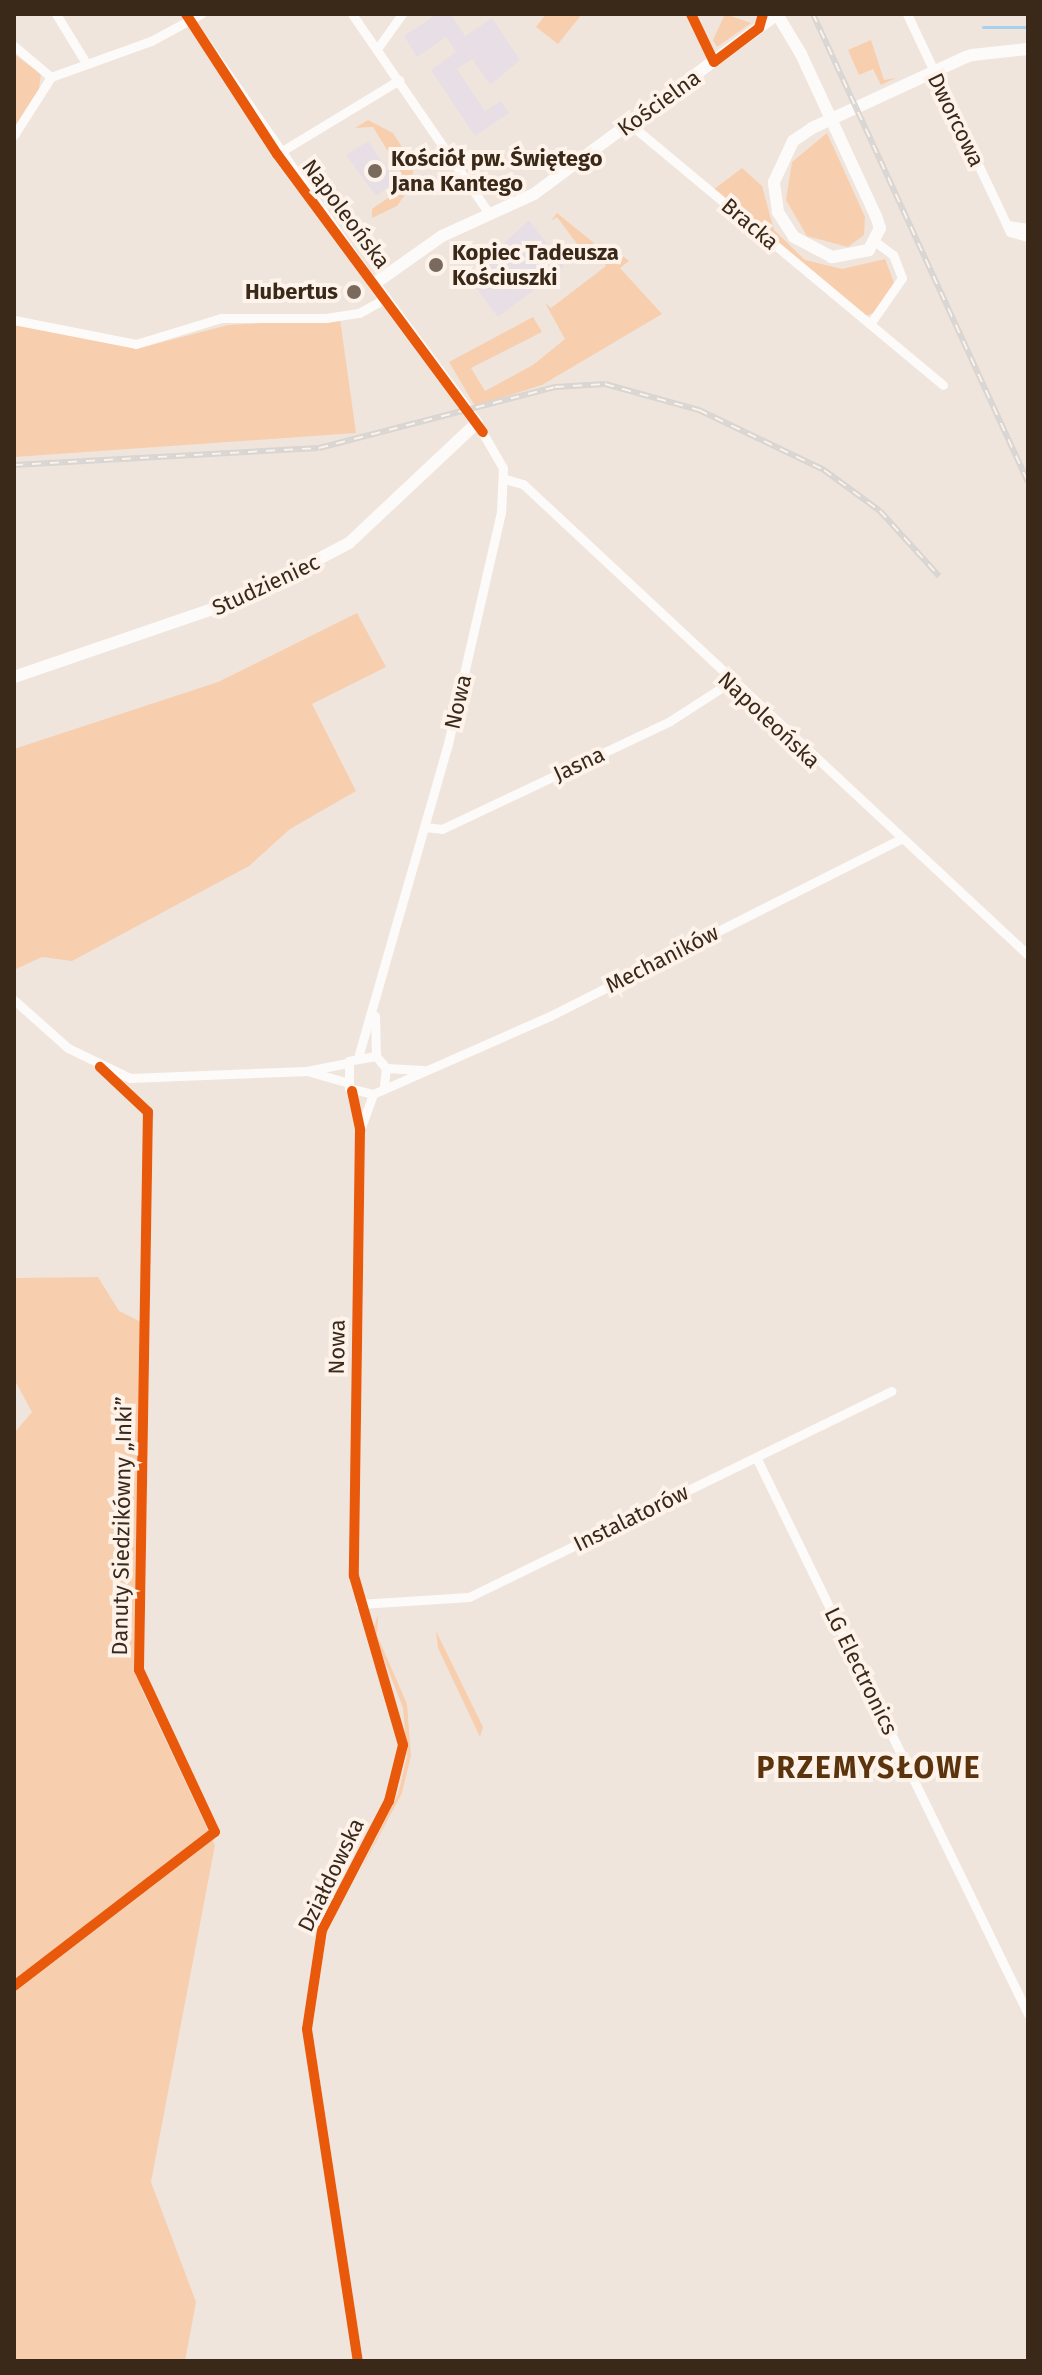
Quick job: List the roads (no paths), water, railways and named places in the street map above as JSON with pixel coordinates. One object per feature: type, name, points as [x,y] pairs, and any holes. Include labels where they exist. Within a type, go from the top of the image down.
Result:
[{"type":"main road","name":"Kościelna","points":[[374,284],[442,236],[534,194],[777,14]]},
{"type":"main road","points":[[777,14],[876,216],[876,242],[860,255],[832,257],[785,227],[774,200],[776,173],[789,145],[812,128],[966,57],[1028,49]]},
{"type":"main road","name":"Napoleońska","points":[[374,284],[477,423]]},
{"type":"main road","name":"Studzieniec","points":[[14,677],[162,631],[297,575],[349,543],[477,423]]},
{"type":"street","points":[[56,14],[86,63]]},
{"type":"street","points":[[14,135],[51,77],[201,14]]},
{"type":"street","points":[[352,14],[490,215]]},
{"type":"street","points":[[377,49],[402,14]]},
{"type":"street","points":[[691,14],[714,62]]},
{"type":"street","name":"Dworcowa","points":[[907,14],[1007,225]]},
{"type":"street","name":"Napoleońska","points":[[188,17],[277,154],[374,284]]},
{"type":"street","points":[[14,46],[51,77]]},
{"type":"street","points":[[277,154],[399,80]]},
{"type":"street","name":"Bracka","points":[[631,125],[943,385]]},
{"type":"street","points":[[1007,225],[1028,228]]},
{"type":"street","points":[[1007,225],[1028,237]]},
{"type":"street","points":[[870,324],[902,278],[893,255],[876,242]]},
{"type":"street","points":[[14,320],[136,344],[221,318],[326,318],[359,313],[384,299]]},
{"type":"street","name":"Napoleońska","points":[[477,423],[505,479],[523,484],[729,683],[1028,955]]},
{"type":"street","name":"Nowa","points":[[359,1054],[375,1016],[424,827],[505,479]]},
{"type":"street","name":"Jasna","points":[[424,827],[442,829],[670,721],[729,683]]},
{"type":"street","name":"Mechaników","points":[[384,1086],[550,1016],[899,840]]},
{"type":"street","points":[[14,1000],[100,1067],[165,1080],[307,1071],[349,1061],[359,1054],[376,1056],[386,1068],[384,1086],[373,1094],[307,1071]]},
{"type":"street","name":"Nowa","points":[[375,1016],[376,1056]]},
{"type":"street","points":[[349,1061],[349,1086]]},
{"type":"street","name":"Danuty Siedzikówny „Inki”","points":[[14,1986],[215,1832],[139,1670],[148,1112],[100,1067]]},
{"type":"street","points":[[386,1068],[423,1070]]},
{"type":"street","name":"Nowa","points":[[349,1086],[360,1130],[354,1538],[360,1604]]},
{"type":"street","name":"Nowa","points":[[360,1130],[373,1094]]},
{"type":"street","name":"Instalatorów","points":[[360,1604],[469,1597],[892,1391]]},
{"type":"street","name":"LG Electronics","points":[[756,1457],[1028,2014]]},
{"type":"street","name":"Działdowska","points":[[358,2361],[307,2029],[322,1930],[401,1761],[400,1723],[360,1604]]},
{"type":"waterway","points":[[983,27],[1028,27]]},
{"type":"railway","points":[[813,14],[1028,482]]},
{"type":"railway","points":[[14,465],[319,448],[555,387],[605,384],[699,410],[824,470],[880,511],[939,576]]},
{"type":"place","name":"Kościół pw. Świętego Jana Kantego","points":[[375,171]]},
{"type":"place","name":"Kopiec Tadeusza Kościuszki","points":[[436,265]]},
{"type":"place","name":"Hubertus","points":[[354,292]]},
{"type":"district","name":"PRZEMYSŁOWE","points":[[869,1768]]}]
